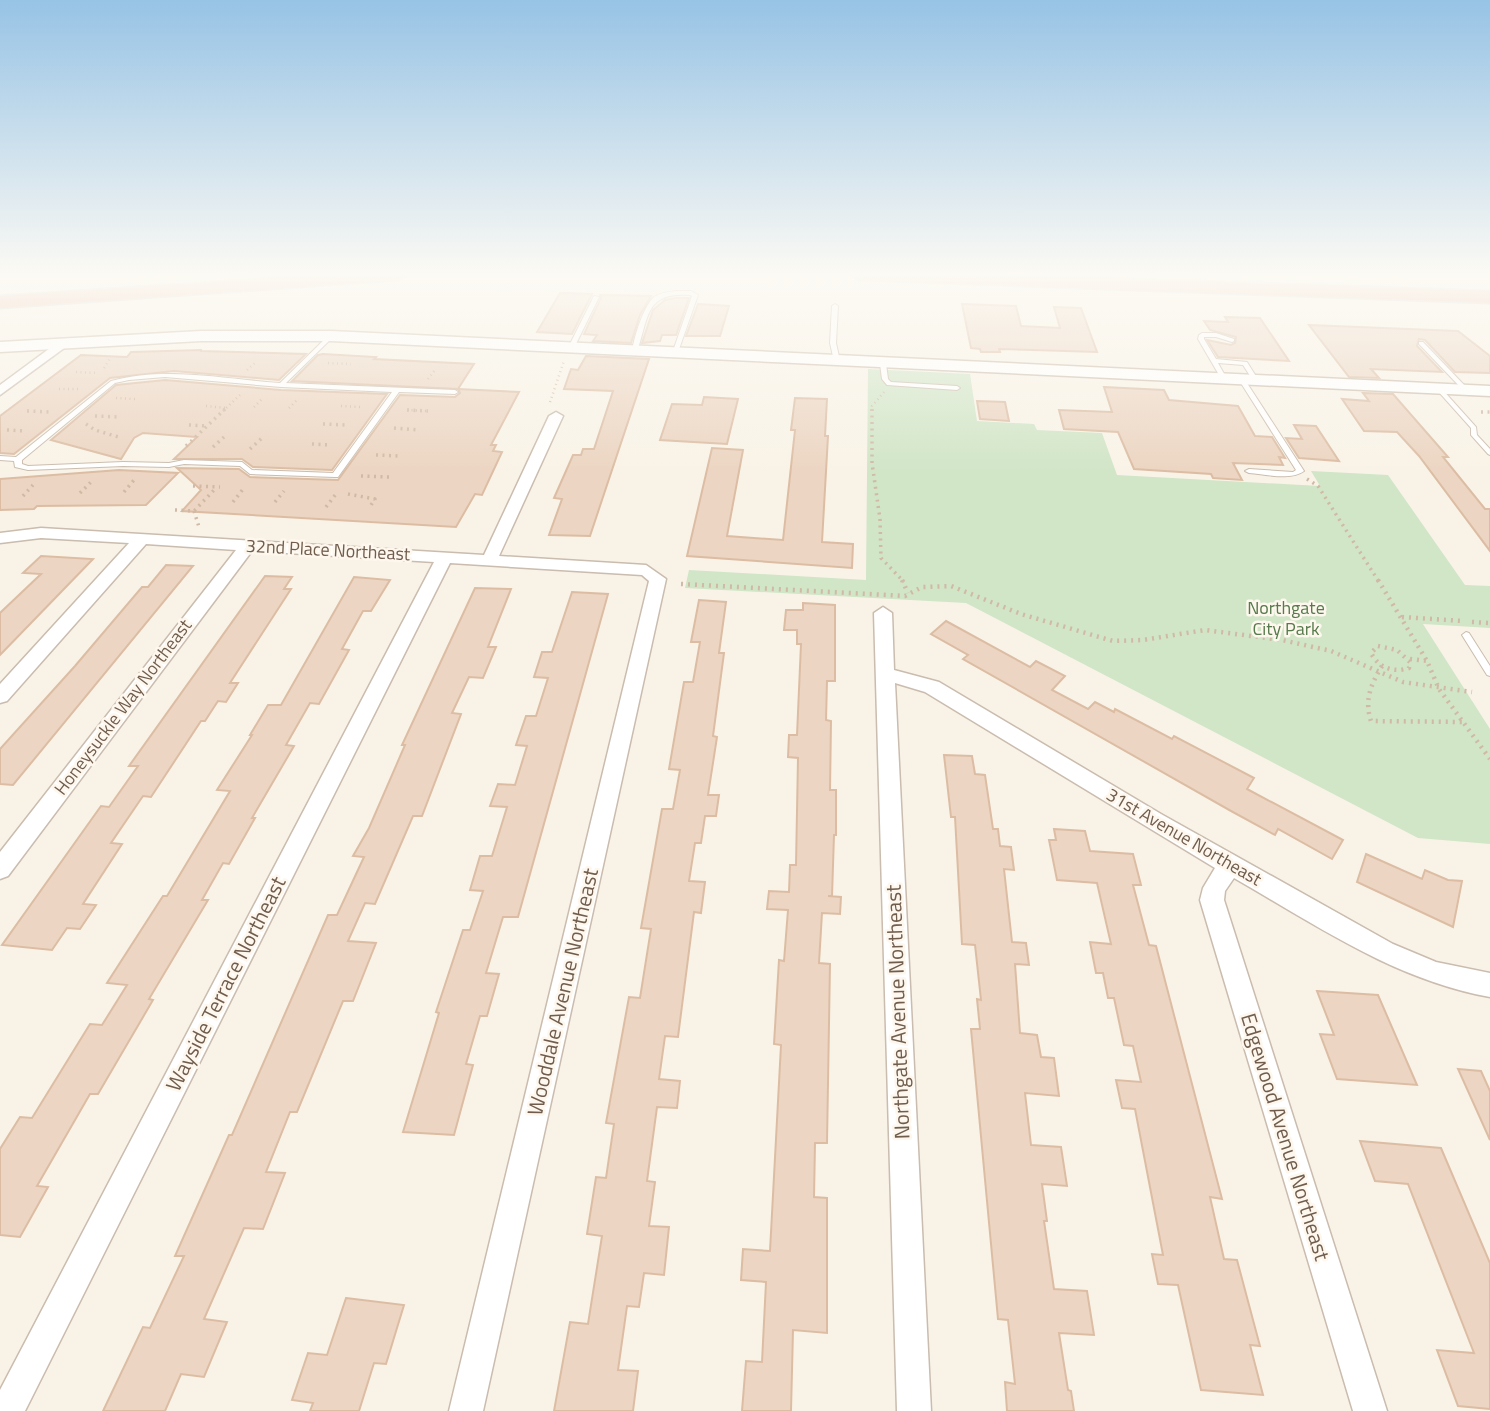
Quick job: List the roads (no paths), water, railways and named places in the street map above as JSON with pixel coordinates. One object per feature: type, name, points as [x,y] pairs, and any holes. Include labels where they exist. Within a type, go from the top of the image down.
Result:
[{"type":"main road","points":[[0,347],[110,341]]},
{"type":"main road","points":[[400,341],[567,355],[634,352],[1490,391]]},
{"type":"street","points":[[0,391],[65,343]]},
{"type":"street","points":[[490,559],[556,416]]},
{"type":"street","name":"32nd Place Northeast","points":[[0,538],[41,533],[490,559],[638,569],[654,574]]},
{"type":"street","points":[[0,696],[141,540]]},
{"type":"street","name":"Honeysuckle Way Northeast","points":[[0,869],[247,546]]},
{"type":"street","name":"Wayside Terrace Northeast","points":[[7,1411],[445,557]]},
{"type":"street","name":"Wooddale Avenue Northeast","points":[[466,1411],[656,595],[658,579],[654,574]]},
{"type":"street","name":"Northgate Avenue Northeast","points":[[883,613],[914,1411]]},
{"type":"street","name":"31st Avenue Northeast","points":[[884,675],[905,678],[932,687],[1230,865],[1399,959],[1436,974],[1490,985]]},
{"type":"street","name":"Edgewood Avenue Northeast","points":[[1230,865],[1214,888],[1212,900],[1370,1411]]},
{"type":"lane","points":[[281,385],[325,341]]},
{"type":"lane","points":[[567,355],[574,341]]},
{"type":"lane","points":[[634,352],[638,341]]},
{"type":"lane","points":[[675,354],[679,341]]},
{"type":"lane","points":[[833,341],[837,361]]},
{"type":"lane","points":[[1202,341],[1224,379]]},
{"type":"lane","points":[[1421,343],[1466,390]]},
{"type":"lane","points":[[1214,361],[1245,363],[1249,380],[1300,471],[1249,471]]},
{"type":"lane","points":[[883,363],[885,379],[889,384],[957,388]]},
{"type":"lane","points":[[0,458],[18,459],[118,380],[167,376],[281,385],[455,392]]},
{"type":"lane","points":[[1439,389],[1474,428],[1474,435],[1490,453]]},
{"type":"lane","points":[[18,459],[18,465],[28,468],[123,464],[169,466],[184,462],[242,464],[250,472],[335,475],[397,390]]},
{"type":"lane","points":[[1466,635],[1490,673]]},
{"type":"park label","name":"Northgate City Park","points":[[1286,618]]}]
